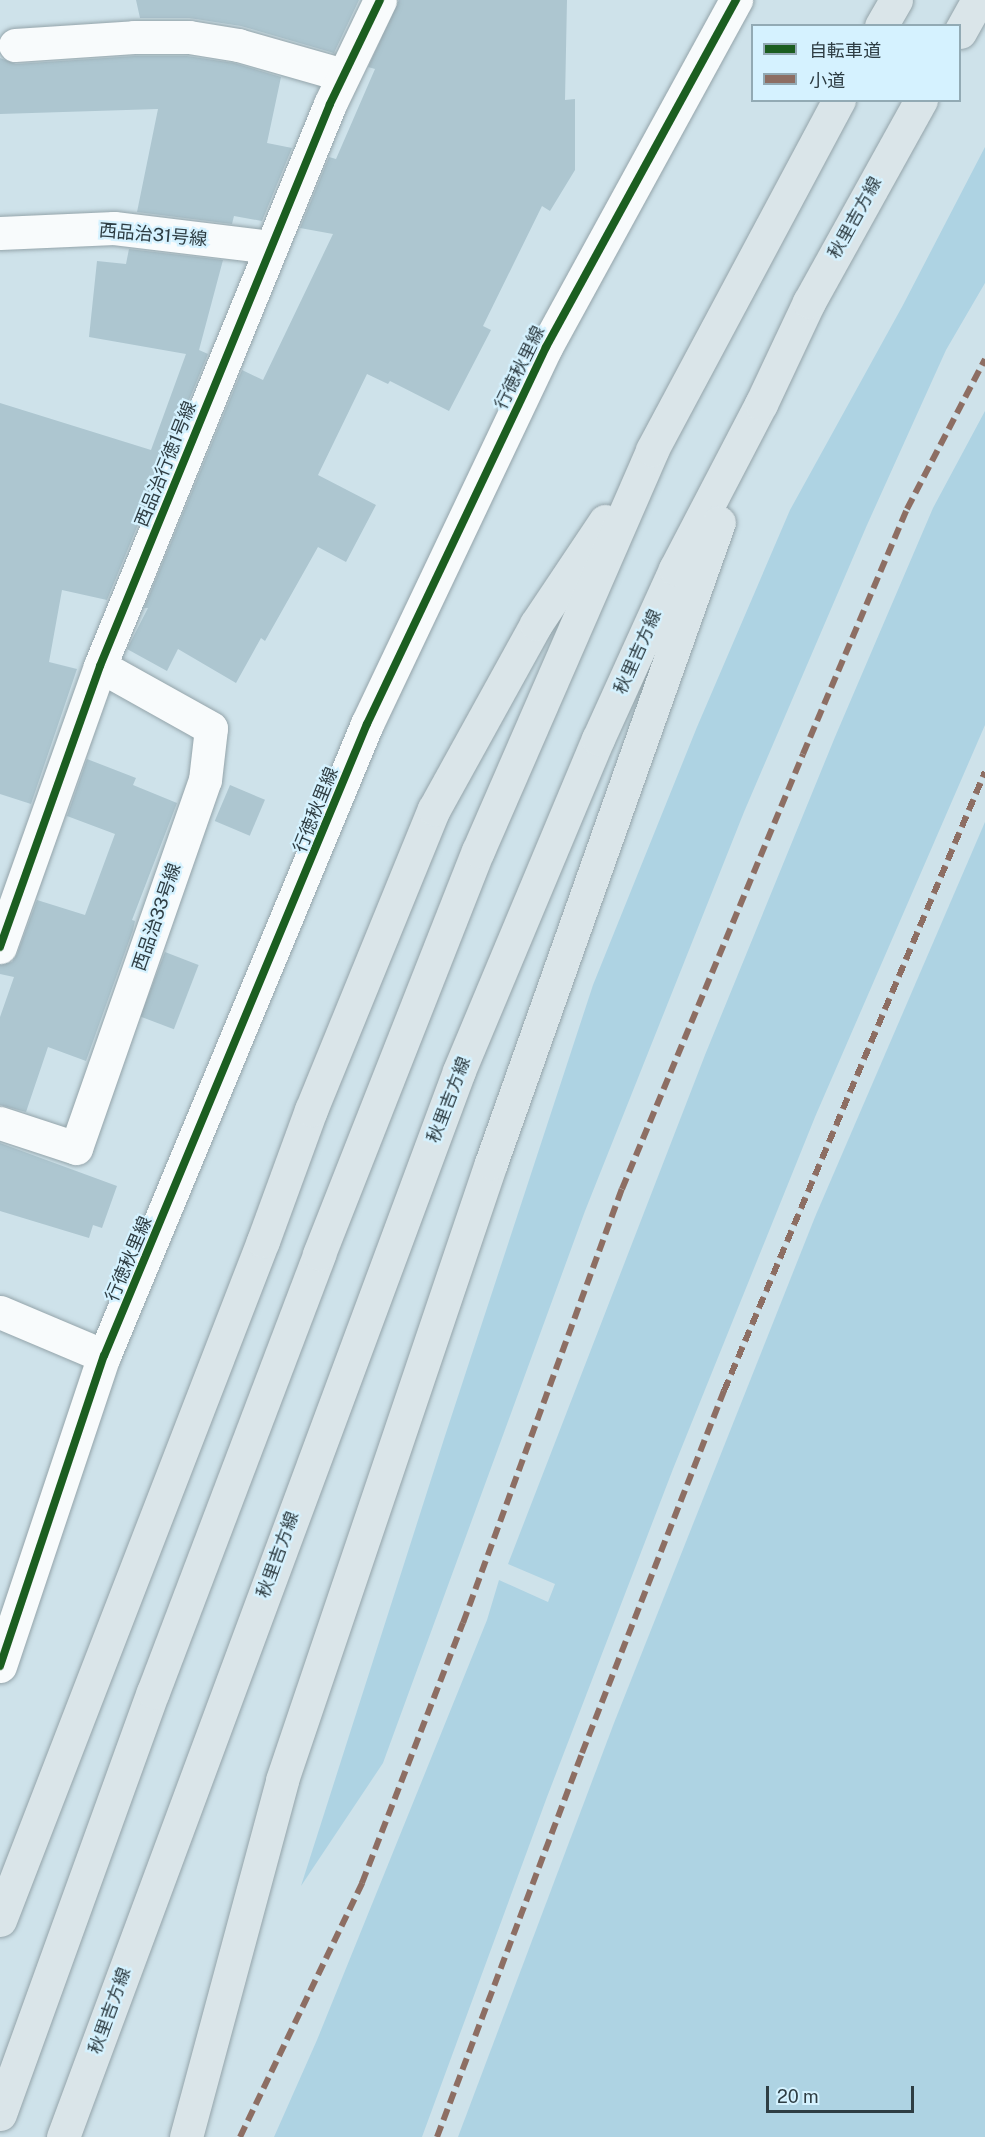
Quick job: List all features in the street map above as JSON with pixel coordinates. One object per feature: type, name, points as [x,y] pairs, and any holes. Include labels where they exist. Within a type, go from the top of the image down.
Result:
[{"type":"main road","points":[[882,24],[896,0]]},
{"type":"main road","points":[[961,30],[978,0]]},
{"type":"main road","points":[[0,2114],[153,1692],[327,1232],[478,850],[652,450],[838,102]]},
{"type":"main road","name":"秋里吉方線","points":[[63,2137],[459,1071],[598,739],[675,568],[760,404],[809,302],[920,102]]},
{"type":"main road","points":[[186,2137],[282,1780],[491,1163],[760,404]]},
{"type":"main road","points":[[0,1920],[263,1241],[311,1110],[434,809],[536,624],[652,450]]},
{"type":"street","name":"西品治行徳1号線","points":[[0,947],[100,666],[270,247],[343,75],[380,0]]},
{"type":"street","name":"行徳秋里線","points":[[0,1666],[104,1356],[368,724],[546,347],[736,0]]},
{"type":"street","points":[[15,45],[134,37],[189,37],[238,45],[343,75]]},
{"type":"street","name":"西品治31号線","points":[[0,233],[114,228],[270,247]]},
{"type":"street","name":"西品治33号線","points":[[0,1123],[76,1148],[205,780],[211,728],[100,666]]},
{"type":"street","points":[[0,1312],[104,1356]]},
{"type":"shaded area","points":[[985,147],[985,283],[946,350],[867,525],[744,812],[585,1211],[383,1763],[301,1886],[593,985],[697,727],[790,510],[903,305]]},
{"type":"shaded area","points":[[985,411],[985,725],[815,1117],[673,1469],[547,1797],[422,2137],[274,2137],[317,2040],[487,1620],[499,1580],[548,1602],[555,1584],[508,1564],[705,1055],[835,737],[933,508]]},
{"type":"shaded area","points":[[985,822],[985,2137],[458,2137],[614,1723],[815,1217]]},
{"type":"building","points":[[136,0],[359,0],[334,53],[241,26],[189,18],[140,18]]},
{"type":"building","points":[[399,0],[567,0],[565,100],[575,99],[575,170],[550,211],[542,206],[483,326],[491,330],[449,411],[390,381],[388,384],[367,374],[318,475],[376,505],[346,562],[318,547],[265,641],[261,638],[236,683],[178,649],[167,671],[127,649],[148,608],[144,608],[242,370],[263,380],[333,234],[300,228],[329,157],[336,159],[375,69],[368,67]]},
{"type":"building","points":[[135,56],[187,56],[234,63],[281,77],[267,143],[292,148],[262,221],[234,216],[232,224],[137,212],[158,109],[0,114],[0,58],[16,64]]},
{"type":"building","points":[[129,249],[223,260],[199,350],[208,354],[107,600],[62,590],[49,662],[77,669],[31,804],[0,794],[0,403],[151,450],[186,354],[89,337],[97,261],[126,264]]},
{"type":"building","points":[[87,759],[136,778],[133,785],[177,803],[132,920],[135,921],[133,930],[86,1061],[48,1047],[26,1112],[0,1105],[0,1017],[14,977],[0,974],[0,965],[12,962],[17,954],[37,900],[85,915],[115,834],[67,816]]},
{"type":"building","points":[[230,785],[265,800],[250,836],[215,821]]},
{"type":"building","points":[[165,952],[199,965],[174,1029],[140,1016]]},
{"type":"building","points":[[0,1143],[117,1186],[102,1228],[93,1225],[89,1238],[0,1211]]},
{"type":"marked path","points":[[240,2137],[362,1883],[463,1623],[622,1189],[803,754],[907,509],[985,359]]},
{"type":"marked path","points":[[437,2137],[582,1753],[724,1391],[985,772]]},
{"type":"cycle path","points":[[0,947],[100,666],[330,104],[380,0]]},
{"type":"cycle path","points":[[0,1666],[104,1356],[367,724],[546,347],[736,0]]}]
